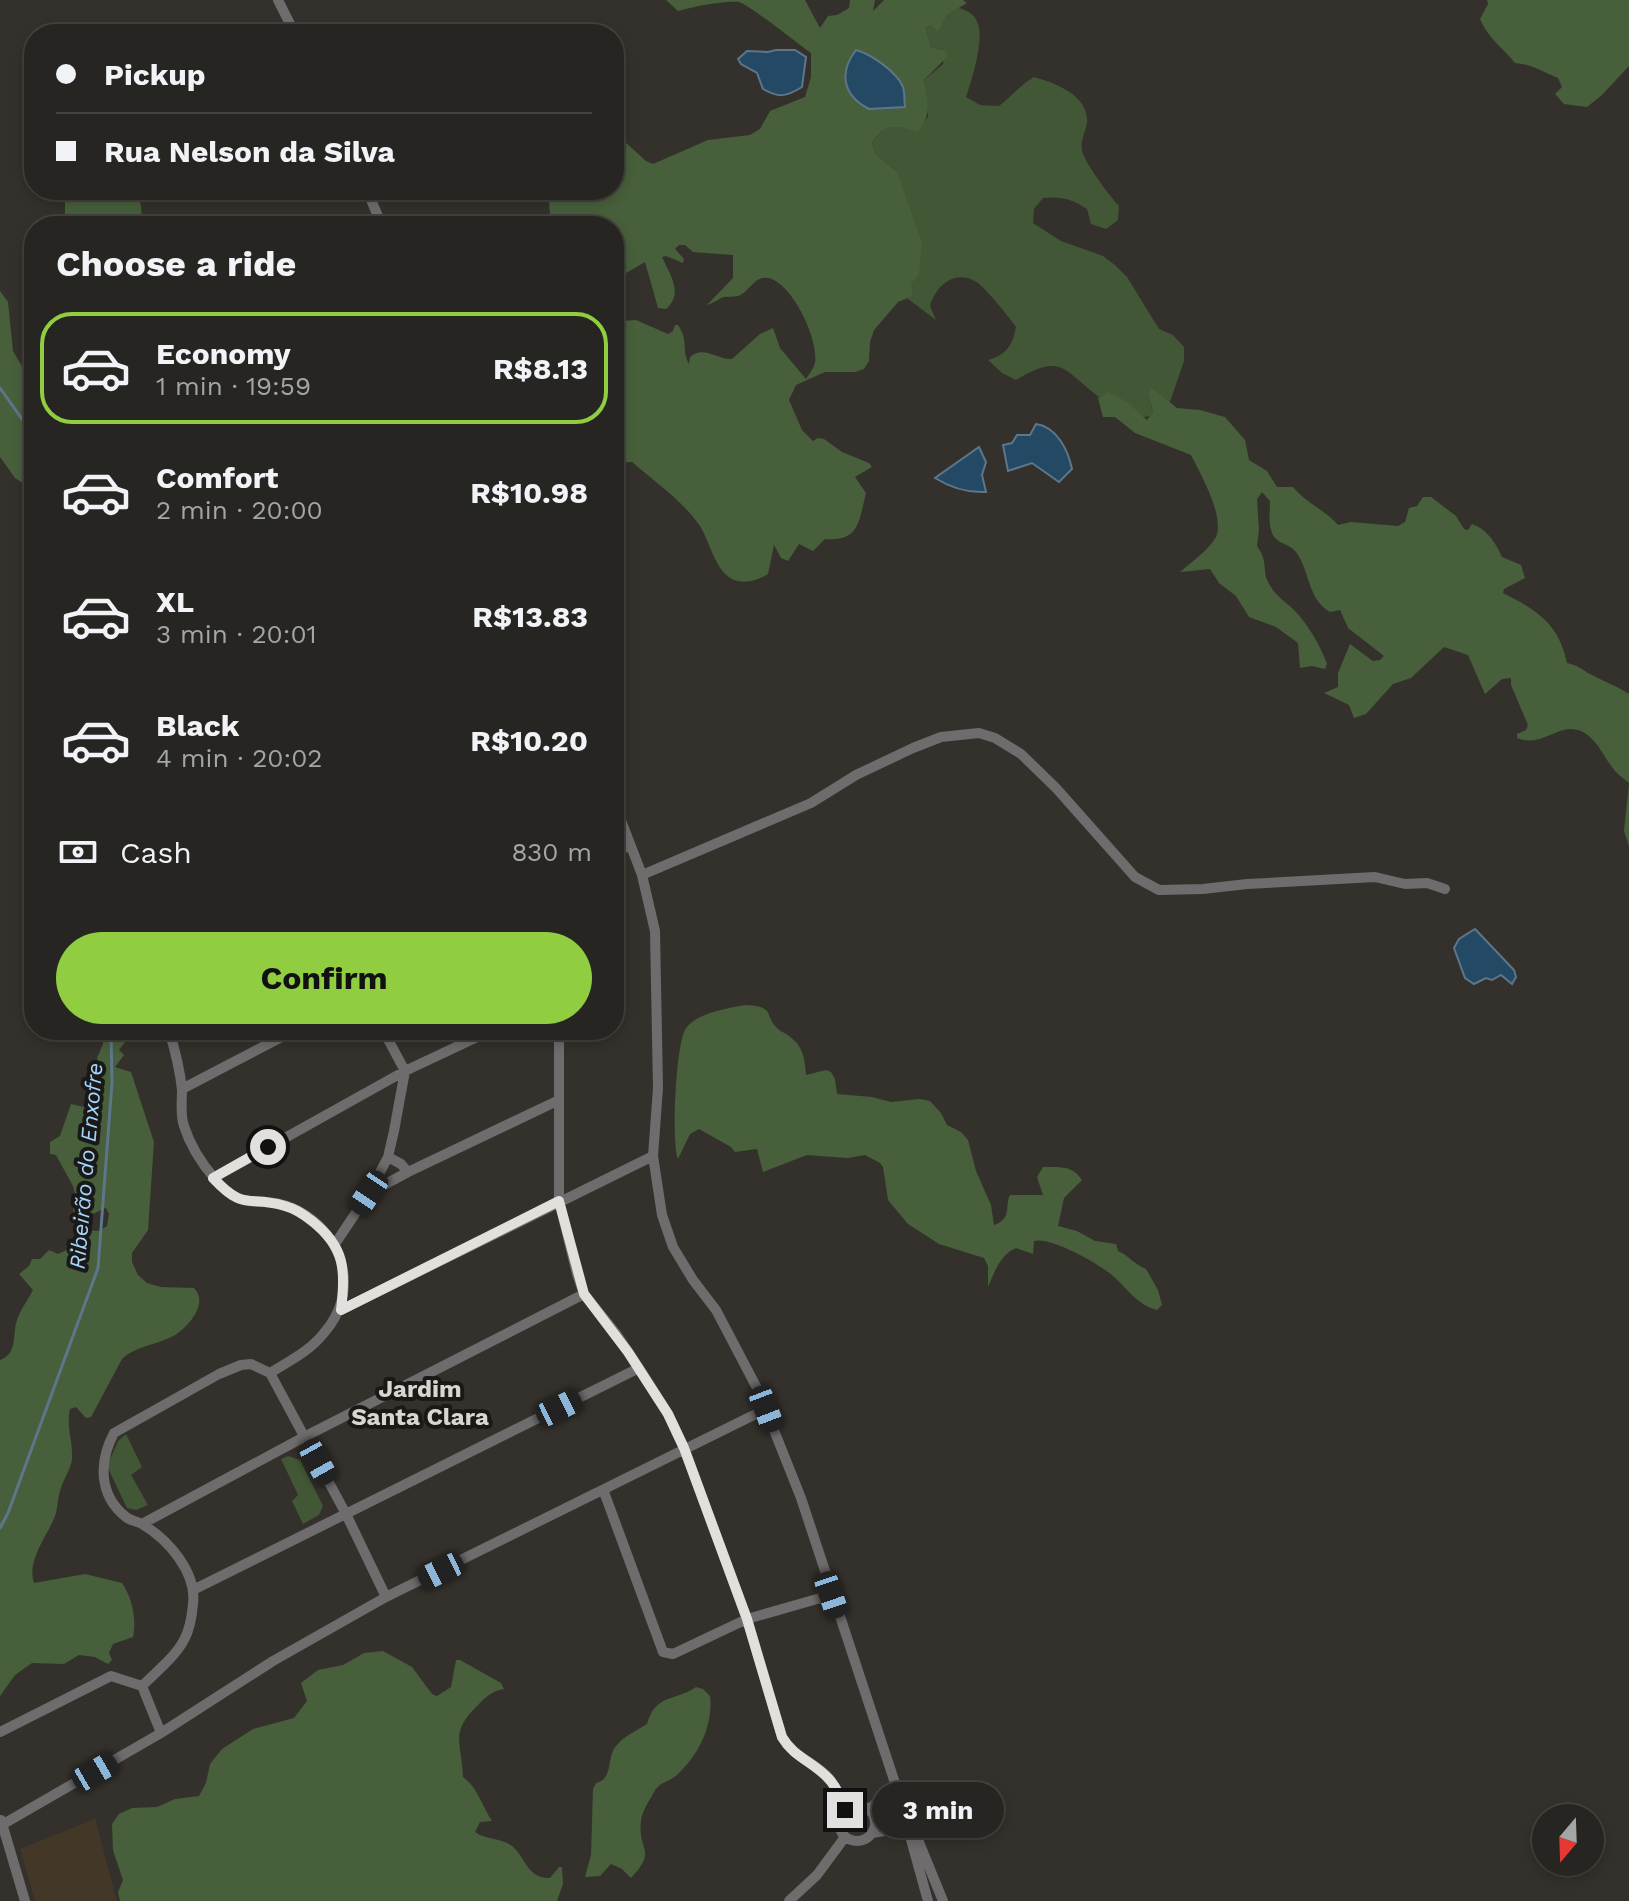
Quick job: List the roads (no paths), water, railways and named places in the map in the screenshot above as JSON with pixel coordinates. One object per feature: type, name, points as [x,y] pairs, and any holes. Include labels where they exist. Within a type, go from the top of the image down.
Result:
[{"type":"street","points":[[278,0],[290,24]]},
{"type":"street","points":[[642,875],[811,803],[856,775],[913,748],[941,737],[979,733],[995,738],[1021,754],[1056,788],[1135,877],[1159,890],[1375,877],[1405,884],[1427,883],[1445,889]]},
{"type":"street","points":[[624,831],[642,875],[655,931],[658,1088],[653,1156],[662,1215],[673,1247],[716,1310],[766,1409],[801,1498],[896,1786],[928,1901]]},
{"type":"street","points":[[624,848],[629,846]]},
{"type":"street","points":[[172,1040],[179,1062],[183,1124],[194,1150],[213,1178],[240,1201],[271,1203],[300,1211],[335,1244],[342,1260],[344,1286],[341,1310],[325,1333],[308,1349],[270,1373]]},
{"type":"street","points":[[182,1089],[276,1040]]},
{"type":"street","points":[[335,1244],[369,1193],[388,1157],[405,1071],[388,1040]]},
{"type":"street","points":[[213,1178],[405,1071],[471,1040]]},
{"type":"street","points":[[559,1040],[559,1201],[584,1294],[639,1368],[668,1414],[684,1448],[747,1619],[782,1737],[790,1751],[826,1775],[839,1791],[845,1810]]},
{"type":"street","points":[[369,1193],[557,1101]]},
{"type":"street","points":[[341,1310],[653,1156]]},
{"type":"street","points":[[388,1157],[408,1172]]},
{"type":"street","points":[[142,1524],[584,1294]]},
{"type":"street","points":[[142,1686],[184,1641],[191,1621],[195,1589],[187,1569],[168,1546],[142,1524],[128,1519],[117,1509],[102,1477],[105,1450],[114,1433],[219,1374],[241,1365],[251,1364],[270,1373],[346,1514],[386,1597]]},
{"type":"street","points":[[195,1589],[639,1368]]},
{"type":"street","points":[[25,1901],[1,1823],[161,1733],[273,1661],[386,1597],[604,1492],[684,1448],[766,1409]]},
{"type":"street","points":[[604,1492],[663,1652],[673,1654],[747,1619],[831,1595]]},
{"type":"street","points":[[0,1732],[111,1676],[142,1686]]},
{"type":"street","points":[[142,1686],[161,1733]]},
{"type":"street","points":[[868,1810],[896,1786]]},
{"type":"street","points":[[896,1786],[943,1901]]},
{"type":"street","points":[[872,1833],[874,1821],[868,1810],[857,1806],[841,1814],[839,1826],[845,1837],[856,1841],[872,1833],[890,1830],[910,1836]]},
{"type":"street","points":[[789,1901],[817,1875],[845,1837]]},
{"type":"water","points":[[795,50],[806,57],[802,87],[787,94],[778,95],[763,89],[757,73],[738,59],[747,51]]},
{"type":"water","points":[[856,50],[895,75],[903,87],[905,107],[869,109],[853,97],[846,75]]},
{"type":"water","points":[[1036,424],[1056,435],[1068,454],[1072,469],[1059,482],[1032,463],[1008,471],[1003,445],[1012,443],[1017,435],[1030,435]]},
{"type":"water","points":[[979,447],[986,462],[982,475],[986,492],[959,489],[935,478]]},
{"type":"water","points":[[1475,929],[1514,970],[1516,977],[1512,984],[1501,975],[1474,984],[1465,978],[1454,948],[1459,939]]},
{"type":"waterway","name":"Ribeirão do Enxofre","points":[[0,388],[24,422]]},
{"type":"waterway","name":"Ribeirão do Enxofre","points":[[0,1528],[98,1268],[112,1083],[111,1040]]},
{"type":"district","name":"Jardim Santa Clara","points":[[420,1403]]}]
